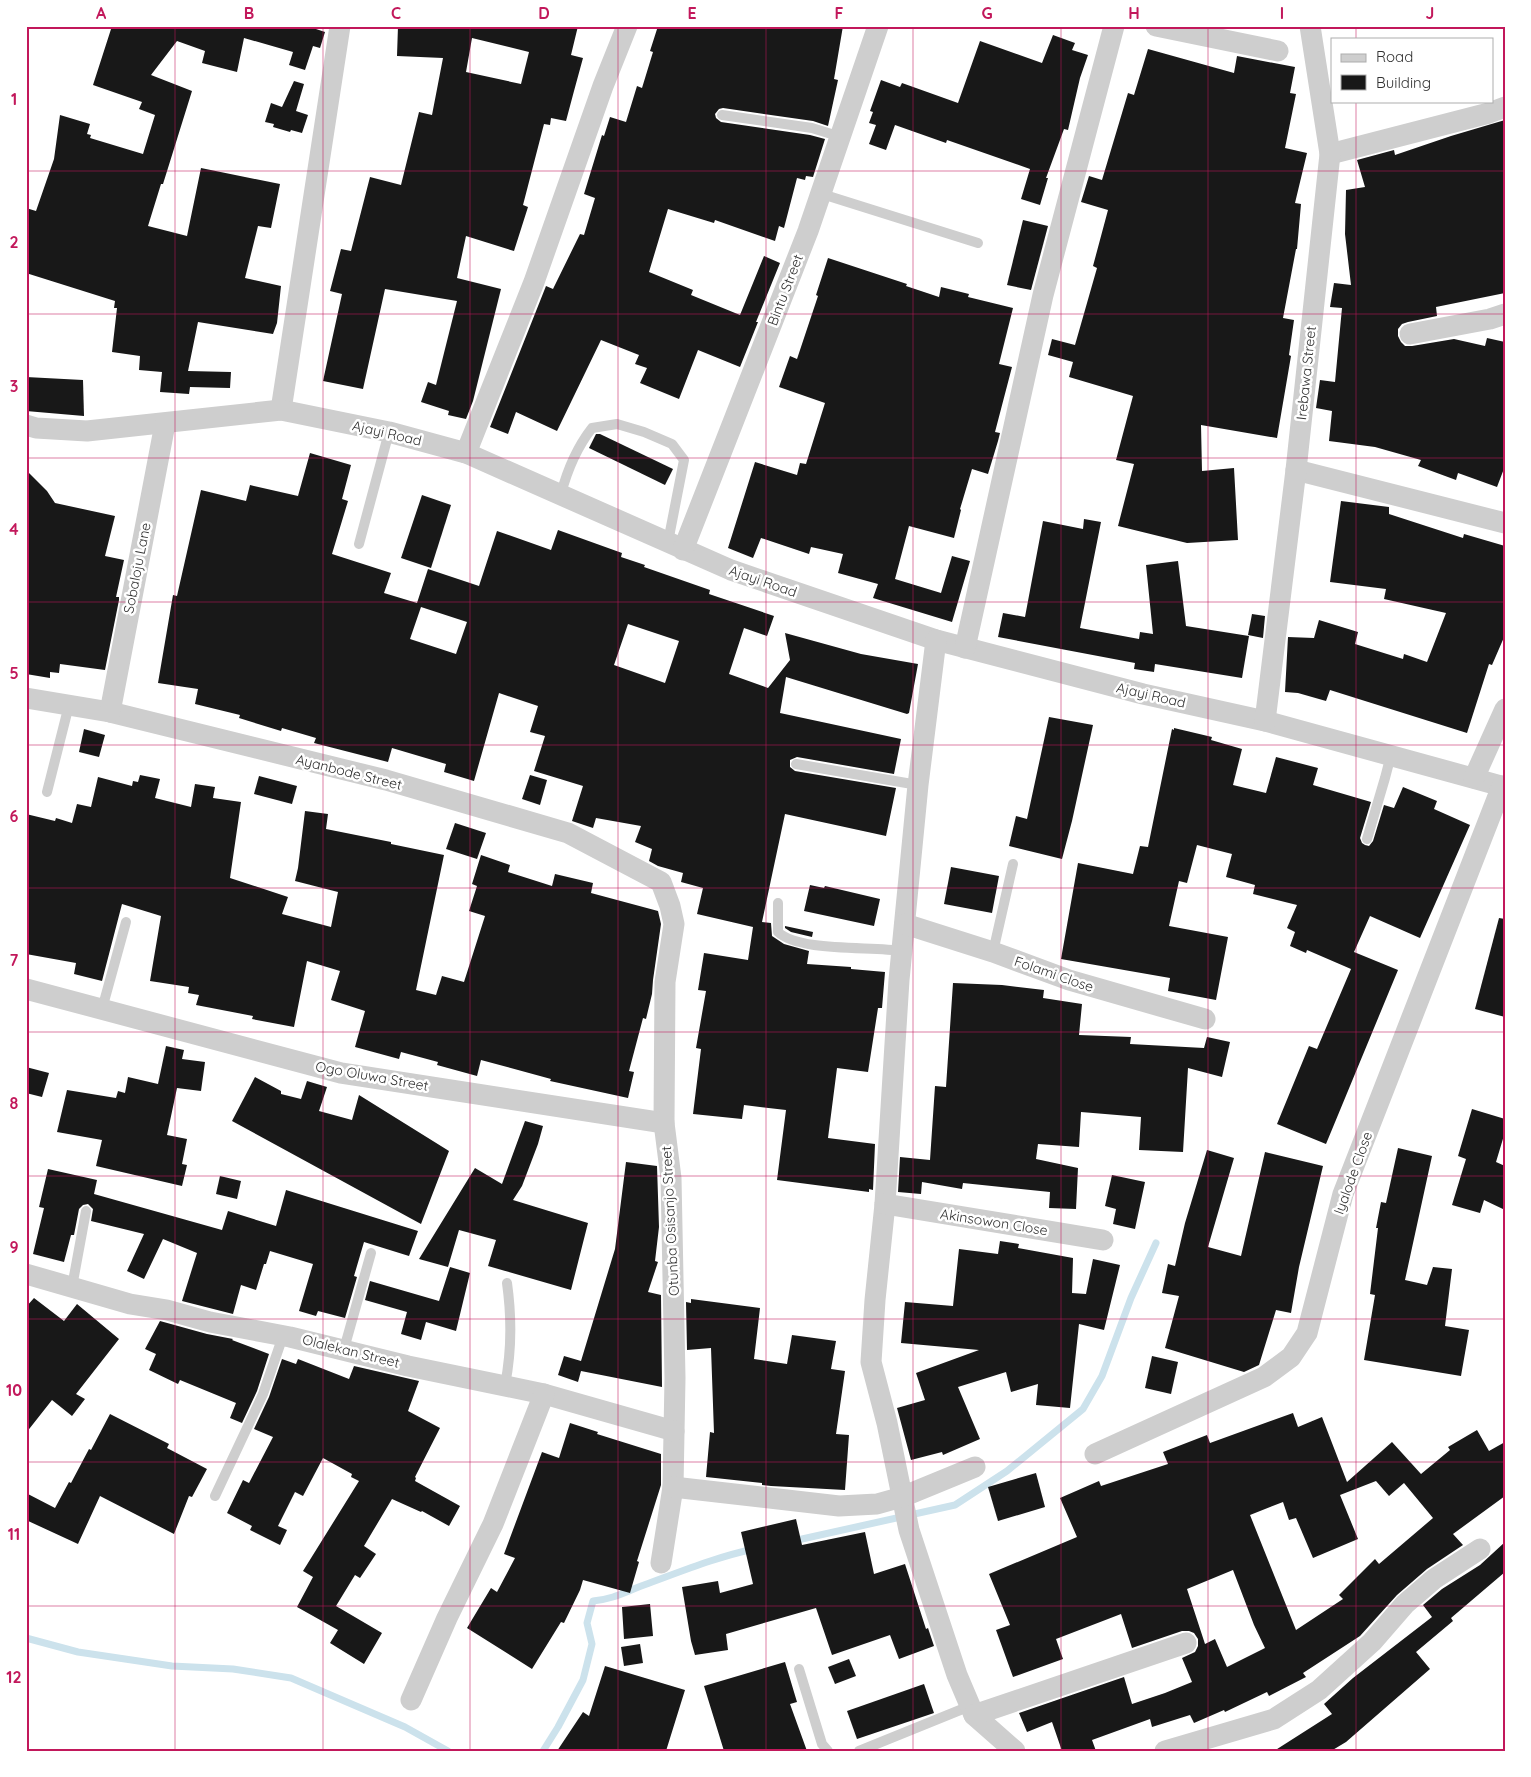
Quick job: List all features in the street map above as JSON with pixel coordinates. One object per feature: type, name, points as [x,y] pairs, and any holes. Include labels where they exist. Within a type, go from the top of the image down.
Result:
[{"type":"street","points":[[280,410],[340,26]]},
{"type":"street","points":[[466,453],[534,282],[603,86],[627,26]]},
{"type":"street","name":"Bintu Street","points":[[676,546],[822,194],[878,26]]},
{"type":"street","points":[[965,648],[1043,295],[1114,26]]},
{"type":"street","points":[[1156,26],[1278,51]]},
{"type":"street","name":"Irebawa Street","points":[[1265,721],[1296,470],[1330,154],[1310,26]]},
{"type":"street","points":[[1330,154],[1489,113],[1505,107]]},
{"type":"street","points":[[1410,334],[1490,319],[1505,314]]},
{"type":"street","name":"Ajayi Road","points":[[26,425],[36,428],[87,431],[280,410],[389,432],[466,453],[731,570],[936,640],[1143,694],[1265,721],[1503,787]]},
{"type":"street","name":"Sobaloju Lane","points":[[110,712],[165,424]]},
{"type":"street","points":[[1296,470],[1505,523]]},
{"type":"street","points":[[936,640],[918,785],[898,980],[885,1204],[871,1362],[887,1422],[906,1512],[957,1675],[972,1710],[1015,1751]]},
{"type":"street","name":"Ayanbode Street","points":[[26,698],[110,712],[386,780],[568,833],[661,882]]},
{"type":"street","points":[[1474,778],[1505,709]]},
{"type":"street","name":"Iyalode Close","points":[[1096,1454],[1264,1377],[1291,1357],[1307,1333],[1343,1194],[1503,787]]},
{"type":"street","name":"Otunba Osisanjo Street","points":[[661,882],[670,906],[674,924],[665,982],[664,1123],[671,1178],[674,1293],[673,1486],[661,1563]]},
{"type":"street","name":"Folami Close","points":[[905,924],[993,952],[1069,980],[1205,1019]]},
{"type":"street","name":"Ogo Oluwa Street","points":[[26,989],[341,1073],[664,1123]]},
{"type":"street","name":"Akinsowon Close","points":[[885,1204],[1103,1240]]},
{"type":"street","name":"Olalekan Street","points":[[26,1274],[130,1304],[167,1310],[210,1322],[344,1349],[408,1366],[544,1394],[674,1431]]},
{"type":"street","points":[[411,1700],[493,1524],[544,1394]]},
{"type":"street","points":[[673,1486],[839,1506],[877,1504],[906,1512],[975,1467]]},
{"type":"street","points":[[1165,1751],[1274,1719],[1319,1690],[1372,1642],[1405,1604],[1434,1579],[1480,1549]]},
{"type":"street","points":[[972,1710],[1186,1643]]},
{"type":"lane","points":[[722,114],[812,128],[842,137]]},
{"type":"lane","points":[[822,194],[978,243]]},
{"type":"lane","points":[[561,494],[584,438],[592,428],[617,424],[644,432],[672,444],[684,460],[676,546]]},
{"type":"lane","points":[[359,544],[389,432]]},
{"type":"lane","points":[[47,792],[69,705]]},
{"type":"lane","points":[[1367,839],[1390,755]]},
{"type":"lane","points":[[796,764],[918,785]]},
{"type":"lane","points":[[993,952],[1013,864]]},
{"type":"lane","points":[[778,903],[778,932],[785,937],[812,946],[888,948],[902,951]]},
{"type":"lane","points":[[102,1009],[126,922]]},
{"type":"lane","points":[[72,1287],[86,1211]]},
{"type":"lane","points":[[344,1349],[371,1254]]},
{"type":"lane","points":[[505,1385],[510,1358],[511,1313],[507,1283]]},
{"type":"lane","points":[[215,1496],[263,1394],[283,1336]]},
{"type":"lane","points":[[799,1669],[822,1744],[828,1751]]},
{"type":"lane","points":[[860,1751],[972,1710]]},
{"type":"building","points":[[112,26],[307,26],[325,32],[320,48],[313,46],[305,70],[289,65],[293,52],[244,38],[237,72],[202,63],[205,51],[177,41],[151,75],[192,91],[148,226],[187,236],[201,168],[280,184],[271,228],[258,226],[245,278],[281,286],[277,323],[273,334],[198,322],[188,371],[231,372],[230,388],[190,387],[189,394],[160,392],[162,372],[139,370],[140,356],[112,352],[117,308],[114,308],[115,301],[26,273],[26,208],[36,211],[54,159],[60,115],[90,124],[87,134],[91,135],[90,138],[143,154],[155,115],[139,109],[142,102],[93,85]]},
{"type":"building","points":[[398,26],[578,26],[571,55],[583,58],[566,121],[551,118],[550,125],[544,124],[523,205],[528,207],[514,251],[466,236],[457,278],[501,289],[473,401],[466,419],[448,415],[449,411],[421,402],[428,382],[436,385],[457,301],[385,289],[363,389],[323,381],[342,294],[330,291],[341,249],[351,251],[370,177],[401,185],[419,112],[432,115],[443,58],[397,56]],"holes":[[[472,38],[529,52],[521,84],[466,72]]]},
{"type":"building","points":[[658,26],[843,26],[834,79],[838,80],[828,126],[813,121],[723,108],[719,109],[715,114],[716,118],[721,122],[810,135],[825,139],[813,177],[806,176],[805,180],[797,178],[784,228],[779,226],[775,241],[715,220],[714,223],[668,209],[649,272],[693,290],[691,295],[740,315],[764,256],[780,263],[740,367],[698,350],[679,399],[640,383],[647,368],[635,364],[639,355],[601,340],[557,431],[516,412],[508,434],[490,427],[546,286],[553,289],[580,234],[584,235],[595,198],[584,194],[602,135],[604,136],[610,117],[626,122],[637,86],[642,88],[653,52],[650,51]]},
{"type":"building","points":[[1053,35],[1075,43],[1072,50],[1088,55],[1080,78],[1068,130],[1064,129],[1046,178],[1048,178],[1040,205],[1021,199],[1030,169],[947,140],[946,143],[895,125],[886,150],[869,144],[876,125],[869,123],[873,112],[870,111],[881,80],[900,87],[902,83],[958,103],[980,41],[1042,63]]},
{"type":"building","points":[[1148,49],[1234,73],[1237,56],[1295,67],[1290,93],[1296,94],[1285,148],[1307,153],[1295,203],[1301,204],[1297,249],[1283,318],[1294,320],[1289,355],[1291,356],[1277,438],[1201,425],[1202,471],[1234,468],[1238,540],[1187,543],[1118,526],[1134,464],[1116,460],[1133,396],[1069,377],[1073,362],[1048,355],[1052,339],[1075,345],[1097,268],[1093,266],[1108,210],[1081,202],[1089,176],[1102,180],[1128,93],[1134,95]]},
{"type":"building","points":[[294,81],[304,84],[296,111],[308,115],[302,133],[273,127],[274,124],[265,122],[271,103],[282,107]]},
{"type":"building","points":[[1505,120],[1505,293],[1436,307],[1437,316],[1402,324],[1398,329],[1398,336],[1405,346],[1454,339],[1485,346],[1487,338],[1505,342],[1505,466],[1497,487],[1458,473],[1456,480],[1418,466],[1421,460],[1375,447],[1329,441],[1332,411],[1316,408],[1320,380],[1335,382],[1342,308],[1330,307],[1334,283],[1351,285],[1345,234],[1346,190],[1365,187],[1357,160],[1394,150],[1395,155]]},
{"type":"building","points":[[1023,220],[1048,226],[1031,290],[1007,285]]},
{"type":"building","points":[[828,258],[907,284],[906,286],[939,297],[941,287],[969,294],[968,297],[1013,308],[999,364],[1012,367],[995,432],[1000,433],[988,474],[972,469],[960,509],[954,538],[909,526],[895,579],[941,593],[952,556],[970,561],[952,622],[873,598],[878,584],[838,573],[843,554],[811,547],[809,554],[761,538],[753,558],[728,548],[755,462],[797,475],[800,463],[806,464],[825,403],[779,387],[790,356],[797,359],[818,296],[816,295]]},
{"type":"building","points":[[26,377],[83,380],[84,416],[26,411]]},
{"type":"building","points":[[596,434],[600,434],[673,469],[665,485],[589,448]]},
{"type":"building","points":[[310,453],[351,465],[342,499],[348,501],[332,554],[391,573],[384,593],[417,603],[428,569],[479,586],[497,531],[551,550],[558,530],[622,553],[621,557],[645,565],[644,567],[710,590],[709,594],[774,616],[767,636],[744,628],[729,674],[768,688],[790,660],[785,633],[861,654],[918,664],[909,713],[907,714],[786,677],[780,713],[901,739],[894,774],[797,757],[790,760],[790,767],[795,771],[896,788],[886,836],[785,814],[762,922],[771,923],[772,936],[784,944],[809,951],[807,964],[851,967],[851,969],[885,972],[882,1008],[878,1008],[868,1072],[837,1068],[828,1138],[875,1144],[873,1190],[869,1189],[869,1192],[777,1180],[786,1110],[744,1105],[742,1119],[693,1114],[701,1049],[696,1048],[706,991],[698,990],[704,953],[748,960],[753,927],[697,914],[703,888],[681,882],[683,873],[658,866],[649,861],[652,849],[635,842],[641,826],[596,818],[593,828],[572,821],[583,786],[534,771],[545,736],[530,732],[538,706],[499,693],[474,781],[444,772],[446,764],[392,748],[388,762],[314,743],[316,738],[282,728],[281,731],[239,718],[240,715],[195,704],[198,689],[158,683],[173,595],[177,596],[201,490],[246,501],[250,485],[298,496]],"holes":[[[421,607],[467,622],[456,654],[410,639]],[[628,624],[679,641],[665,683],[614,665]]]},
{"type":"building","points":[[26,470],[47,491],[55,503],[115,516],[105,556],[124,560],[116,597],[119,597],[119,600],[105,670],[60,664],[59,673],[50,672],[50,678],[26,674]]},
{"type":"building","points":[[422,495],[451,505],[431,568],[401,558]]},
{"type":"building","points":[[1341,501],[1389,507],[1389,514],[1463,538],[1464,534],[1505,546],[1505,635],[1492,665],[1489,664],[1467,733],[1330,690],[1326,701],[1298,693],[1285,692],[1288,637],[1314,638],[1319,620],[1358,632],[1355,644],[1403,659],[1404,654],[1427,662],[1446,613],[1384,599],[1386,589],[1330,582]]},
{"type":"building","points":[[1084,519],[1101,522],[1080,628],[1139,639],[1140,632],[1153,634],[1146,565],[1178,561],[1186,626],[1249,636],[1242,678],[1155,664],[1154,672],[1134,669],[1135,663],[998,637],[1003,613],[1025,617],[1043,521],[1083,529]]},
{"type":"building","points":[[1252,614],[1265,616],[1263,638],[1248,635]]},
{"type":"building","points":[[1049,717],[1093,725],[1062,859],[1009,846],[1016,816],[1027,819]]},
{"type":"building","points":[[1174,728],[1212,737],[1211,740],[1242,749],[1233,785],[1266,793],[1276,757],[1318,768],[1313,785],[1371,802],[1360,838],[1365,845],[1369,846],[1373,841],[1384,805],[1394,808],[1403,787],[1437,801],[1434,809],[1470,825],[1420,938],[1370,916],[1354,952],[1398,970],[1326,1144],[1277,1124],[1309,1046],[1317,1049],[1351,969],[1307,950],[1306,953],[1290,946],[1295,932],[1287,928],[1297,905],[1253,894],[1255,885],[1226,877],[1232,854],[1197,845],[1187,883],[1179,881],[1169,926],[1228,937],[1216,1000],[1168,991],[1170,978],[1061,959],[1078,863],[1133,874],[1140,846],[1148,847],[1172,729],[1174,730]]},
{"type":"building","points":[[84,729],[105,735],[99,757],[79,752]]},
{"type":"building","points":[[140,775],[160,779],[155,798],[191,807],[195,784],[215,787],[213,798],[241,802],[230,878],[288,897],[282,914],[331,927],[338,892],[295,881],[305,811],[328,814],[326,829],[444,855],[416,990],[436,995],[442,976],[464,982],[485,916],[469,911],[477,886],[472,884],[481,855],[510,865],[508,872],[552,886],[555,874],[593,883],[591,893],[658,911],[661,924],[652,994],[646,1019],[643,1018],[629,1071],[634,1072],[628,1098],[550,1081],[551,1079],[481,1060],[477,1076],[437,1065],[438,1062],[401,1052],[399,1059],[355,1047],[365,1011],[331,1000],[340,971],[307,961],[294,1027],[252,1019],[253,1016],[196,1005],[199,995],[188,993],[189,987],[150,981],[161,916],[122,904],[102,981],[74,974],[76,963],[26,954],[26,814],[55,821],[56,818],[72,823],[77,804],[91,807],[98,777],[132,786],[133,781],[138,782]]},
{"type":"building","points":[[530,775],[547,780],[540,805],[522,799]]},
{"type":"building","points":[[259,776],[297,786],[292,804],[254,794]]},
{"type":"building","points":[[455,823],[486,833],[477,859],[446,849]]},
{"type":"building","points":[[951,867],[999,876],[992,913],[944,904]]},
{"type":"building","points":[[810,885],[824,888],[825,886],[880,899],[874,926],[804,911]]},
{"type":"building","points":[[1499,918],[1505,919],[1505,1017],[1475,1009]]},
{"type":"building","points":[[785,926],[813,932],[812,937],[791,932]]},
{"type":"building","points":[[953,983],[1002,985],[1044,990],[1043,998],[1082,1004],[1079,1035],[1131,1037],[1130,1044],[1204,1048],[1207,1037],[1230,1042],[1222,1077],[1188,1068],[1183,1152],[1139,1150],[1141,1117],[1081,1112],[1079,1147],[1038,1144],[1036,1159],[1078,1168],[1076,1209],[1049,1208],[1050,1192],[963,1183],[962,1189],[922,1182],[921,1194],[898,1192],[900,1157],[930,1160],[935,1086],[946,1087]]},
{"type":"building","points":[[166,1046],[184,1050],[182,1059],[205,1062],[201,1091],[177,1088],[167,1135],[187,1139],[182,1164],[187,1165],[182,1186],[96,1166],[102,1140],[57,1132],[67,1090],[116,1098],[118,1091],[125,1093],[128,1077],[158,1084]]},
{"type":"building","points":[[26,1067],[49,1073],[42,1097],[26,1093]]},
{"type":"building","points":[[255,1077],[281,1091],[281,1094],[301,1099],[307,1081],[327,1087],[319,1111],[352,1120],[359,1095],[449,1151],[421,1224],[232,1121]]},
{"type":"building","points":[[1472,1109],[1505,1119],[1505,1132],[1496,1162],[1505,1166],[1505,1210],[1484,1200],[1480,1213],[1452,1205],[1466,1159],[1458,1156]]},
{"type":"building","points":[[525,1121],[543,1126],[522,1186],[513,1200],[588,1223],[571,1290],[488,1266],[496,1240],[459,1230],[448,1267],[419,1259],[475,1168],[502,1184]]},
{"type":"building","points":[[1398,1148],[1432,1156],[1405,1280],[1427,1285],[1433,1267],[1452,1269],[1445,1326],[1469,1330],[1461,1376],[1364,1360],[1375,1295],[1370,1294],[1378,1228],[1376,1228],[1381,1202],[1386,1203]]},
{"type":"building","points":[[1207,1150],[1234,1158],[1208,1247],[1241,1256],[1265,1152],[1323,1166],[1299,1267],[1291,1313],[1276,1310],[1259,1365],[1244,1372],[1165,1348],[1179,1296],[1162,1293],[1168,1264],[1175,1266],[1185,1223]]},
{"type":"building","points":[[626,1162],[657,1166],[659,1227],[655,1261],[658,1262],[648,1292],[661,1295],[662,1387],[581,1371],[578,1382],[558,1375],[564,1356],[581,1361],[615,1249]]},
{"type":"building","points":[[48,1169],[97,1180],[94,1194],[222,1230],[228,1211],[276,1226],[286,1190],[418,1231],[409,1256],[364,1242],[354,1276],[357,1277],[345,1318],[318,1311],[316,1316],[299,1311],[313,1264],[270,1251],[256,1290],[241,1285],[233,1314],[182,1301],[197,1253],[163,1239],[144,1279],[127,1271],[144,1234],[91,1221],[93,1209],[88,1204],[83,1205],[79,1209],[74,1235],[71,1235],[64,1262],[33,1254],[44,1208],[39,1207]]},
{"type":"building","points":[[1112,1175],[1145,1182],[1135,1229],[1113,1224],[1116,1209],[1105,1206]]},
{"type":"building","points":[[220,1176],[241,1181],[237,1199],[216,1194]]},
{"type":"building","points":[[1000,1241],[1019,1244],[1018,1248],[1073,1258],[1072,1293],[1086,1294],[1093,1259],[1120,1265],[1104,1330],[1079,1324],[1070,1408],[1036,1405],[1038,1384],[1011,1392],[1006,1372],[958,1387],[980,1439],[943,1455],[942,1452],[911,1460],[897,1408],[925,1400],[916,1373],[979,1350],[901,1343],[905,1302],[953,1306],[959,1249],[998,1254]]},
{"type":"building","points":[[450,1267],[470,1273],[456,1331],[426,1322],[421,1340],[401,1334],[407,1312],[365,1300],[370,1281],[439,1301]]},
{"type":"building","points":[[34,1298],[64,1321],[77,1304],[119,1339],[76,1394],[85,1399],[72,1416],[52,1400],[26,1433],[26,1307]]},
{"type":"building","points":[[691,1299],[760,1308],[754,1359],[787,1364],[792,1335],[836,1341],[831,1369],[845,1371],[836,1434],[849,1435],[845,1490],[771,1486],[762,1485],[762,1483],[706,1477],[710,1432],[714,1433],[711,1348],[687,1350],[686,1302],[691,1303]]},
{"type":"building","points":[[160,1321],[233,1339],[269,1354],[257,1391],[242,1423],[230,1418],[236,1403],[180,1380],[178,1384],[149,1370],[156,1354],[145,1349]]},
{"type":"building","points":[[1152,1356],[1178,1362],[1171,1394],[1145,1388]]},
{"type":"building","points":[[282,1359],[296,1364],[298,1359],[349,1379],[354,1366],[419,1381],[408,1411],[440,1428],[415,1477],[415,1481],[460,1506],[449,1526],[422,1511],[392,1499],[364,1546],[376,1554],[360,1578],[355,1575],[336,1606],[382,1633],[364,1664],[330,1643],[338,1630],[297,1607],[313,1577],[303,1571],[359,1481],[351,1477],[352,1474],[323,1458],[303,1496],[295,1492],[278,1526],[287,1530],[280,1545],[250,1530],[252,1526],[227,1513],[243,1480],[249,1483],[273,1437],[254,1429],[269,1397]]},
{"type":"building","points":[[1293,1413],[1298,1427],[1322,1417],[1347,1482],[1392,1442],[1421,1474],[1450,1450],[1448,1447],[1477,1430],[1489,1451],[1505,1442],[1505,1496],[1453,1534],[1463,1545],[1427,1569],[1397,1595],[1360,1636],[1303,1673],[1306,1677],[1269,1696],[1267,1692],[1225,1712],[1224,1710],[1194,1723],[1190,1715],[1152,1727],[1150,1719],[1092,1740],[1096,1751],[1062,1751],[1052,1722],[1027,1732],[1019,1713],[1124,1677],[1132,1704],[1192,1682],[1182,1658],[1195,1652],[1198,1646],[1198,1639],[1194,1633],[1182,1631],[1132,1648],[1121,1614],[1056,1639],[1063,1659],[1013,1677],[996,1630],[1010,1625],[989,1574],[1077,1537],[1060,1498],[1099,1481],[1101,1486],[1168,1464],[1163,1452],[1207,1435],[1210,1443]],"holes":[[[1376,1481],[1389,1496],[1404,1483],[1433,1518],[1379,1564],[1375,1559],[1339,1595],[1343,1599],[1296,1630],[1250,1515],[1283,1502],[1289,1520],[1296,1518],[1313,1558],[1358,1539],[1340,1495]],[[1233,1570],[1265,1648],[1227,1667],[1215,1639],[1205,1644],[1187,1589]]]},
{"type":"building","points":[[110,1414],[169,1444],[167,1448],[207,1469],[192,1497],[189,1496],[174,1534],[100,1496],[78,1544],[26,1520],[26,1493],[55,1508],[89,1449],[91,1450]]},
{"type":"building","points":[[570,1423],[598,1432],[597,1434],[661,1454],[661,1485],[637,1561],[639,1562],[630,1593],[583,1580],[564,1623],[561,1622],[532,1669],[467,1628],[491,1588],[497,1592],[515,1558],[504,1554],[542,1452],[559,1458]]},
{"type":"building","points":[[1036,1473],[1045,1507],[998,1521],[988,1487]]},
{"type":"building","points":[[796,1519],[802,1545],[865,1532],[874,1574],[905,1564],[926,1629],[928,1628],[934,1646],[899,1659],[890,1635],[832,1655],[816,1608],[726,1634],[728,1650],[695,1655],[682,1587],[718,1581],[720,1593],[753,1584],[741,1532]]},
{"type":"building","points":[[1505,1542],[1505,1572],[1451,1618],[1453,1621],[1416,1652],[1430,1669],[1346,1742],[1331,1751],[1274,1751],[1332,1714],[1324,1704],[1353,1678],[1432,1617],[1423,1605],[1442,1589],[1480,1565]]},
{"type":"building","points":[[650,1604],[653,1636],[624,1639],[622,1607]]},
{"type":"building","points":[[640,1644],[643,1663],[624,1666],[621,1647]]},
{"type":"building","points":[[849,1659],[856,1676],[835,1684],[828,1667]]},
{"type":"building","points":[[785,1662],[797,1702],[790,1704],[807,1751],[724,1751],[704,1686]]},
{"type":"building","points":[[605,1666],[685,1690],[666,1751],[557,1751],[583,1712],[589,1716]]},
{"type":"building","points":[[924,1684],[934,1713],[857,1739],[847,1711]]},
{"type":"waterway","points":[[793,1541],[955,1505],[1007,1471],[1083,1409],[1102,1376],[1131,1298],[1156,1243]]},
{"type":"waterway","points":[[543,1751],[583,1680],[592,1644],[587,1623],[593,1601],[613,1597],[698,1565],[754,1549]]},
{"type":"waterway","points":[[26,1638],[78,1652],[172,1666],[233,1669],[291,1678],[405,1727],[448,1751]]}]
